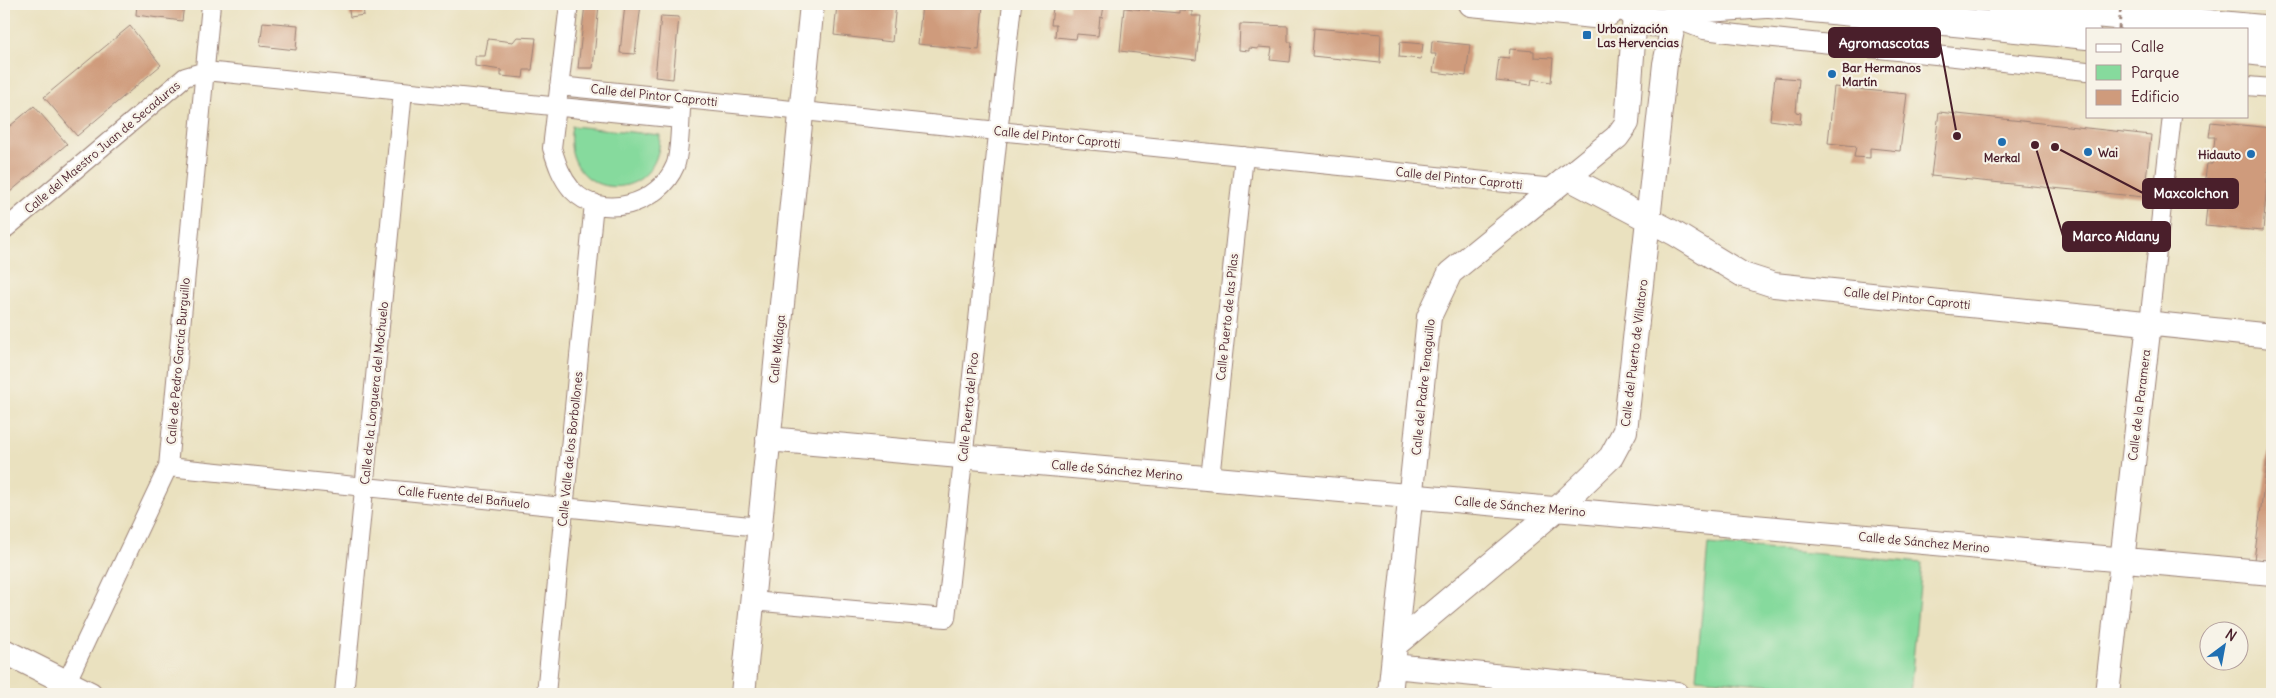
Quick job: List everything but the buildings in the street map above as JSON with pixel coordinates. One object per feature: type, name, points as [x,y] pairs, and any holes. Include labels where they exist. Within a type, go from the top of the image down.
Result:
[{"type":"highway","points":[[1628,8],[1654,23],[1684,13],[1766,4]]},
{"type":"highway","points":[[1770,4],[2086,35]]},
{"type":"highway","points":[[2000,4],[2272,30]]},
{"type":"highway","points":[[2248,50],[2272,53]]},
{"type":"street","name":"Calle de Pedro García Burguillo","points":[[63,688],[168,468],[211,4]]},
{"type":"street","points":[[569,4],[552,148],[559,172],[573,191],[594,203],[626,206],[656,193],[675,166],[682,98]]},
{"type":"street","name":"Calle Málaga","points":[[743,694],[812,4]]},
{"type":"street","name":"Calle Puerto del Pico","points":[[752,602],[946,618],[1012,4]]},
{"type":"street","points":[[1471,4],[1604,18],[1628,8]]},
{"type":"street","name":"Calle del Padre Tenaguillo","points":[[1390,694],[1429,317],[1450,273],[1617,137],[1626,123],[1628,8]]},
{"type":"street","points":[[1684,13],[1704,30],[2086,71]]},
{"type":"street","name":"Calle del Puerto de Villatoro","points":[[1394,656],[1557,509],[1611,457],[1625,431],[1664,64],[1684,13]]},
{"type":"street","name":"Calle del Pintor Caprotti","points":[[205,71],[680,119]]},
{"type":"street","name":"Calle del Maestro Juan de Secaduras","points":[[4,230],[185,77],[205,71]]},
{"type":"street","name":"Calle del Pintor Caprotti","points":[[560,86],[1244,156],[1560,183],[1649,219],[1743,275],[1774,285],[2272,336]]},
{"type":"street","points":[[2248,86],[2272,88]]},
{"type":"street","name":"Calle de la Longuera del Mochuelo","points":[[344,694],[403,91]]},
{"type":"street","name":"Calle de la Paramera","points":[[2107,694],[2172,118]]},
{"type":"street","name":"Calle Puerto de las Pilas","points":[[1210,478],[1244,156]]},
{"type":"street","name":"Calle Valle de los Borbollones","points":[[546,694],[594,203]]},
{"type":"street","name":"Calle de Sánchez Merino","points":[[768,439],[2272,573]]},
{"type":"street","name":"Calle Fuente del Bañuelo","points":[[168,468],[760,527]]},
{"type":"street","points":[[4,651],[63,688],[90,694]]},
{"type":"street","points":[[1394,656],[1677,694]]},
{"type":"path","points":[[2119,28],[2121,4]]},
{"type":"green space","points":[[572,126],[660,135],[656,159],[644,176],[628,185],[611,186],[594,181],[580,169],[572,151]]},
{"type":"green space","points":[[1708,544],[1922,563],[1910,694],[1874,694],[1696,678]]},
{"type":"place","name":"Urbanización Las Hervencias","points":[[1587,35]]},
{"type":"place","name":"Bar Hermanos Martín","points":[[1832,74]]},
{"type":"place","name":"Agromascotas","points":[[1957,136]]},
{"type":"place","name":"Merkal","points":[[2002,142]]},
{"type":"place","name":"Marco Aldany","points":[[2035,145]]},
{"type":"place","name":"Maxcolchon","points":[[2055,147]]},
{"type":"place","name":"Wai","points":[[2088,152]]},
{"type":"place","name":"Hidauto","points":[[2251,154]]}]
